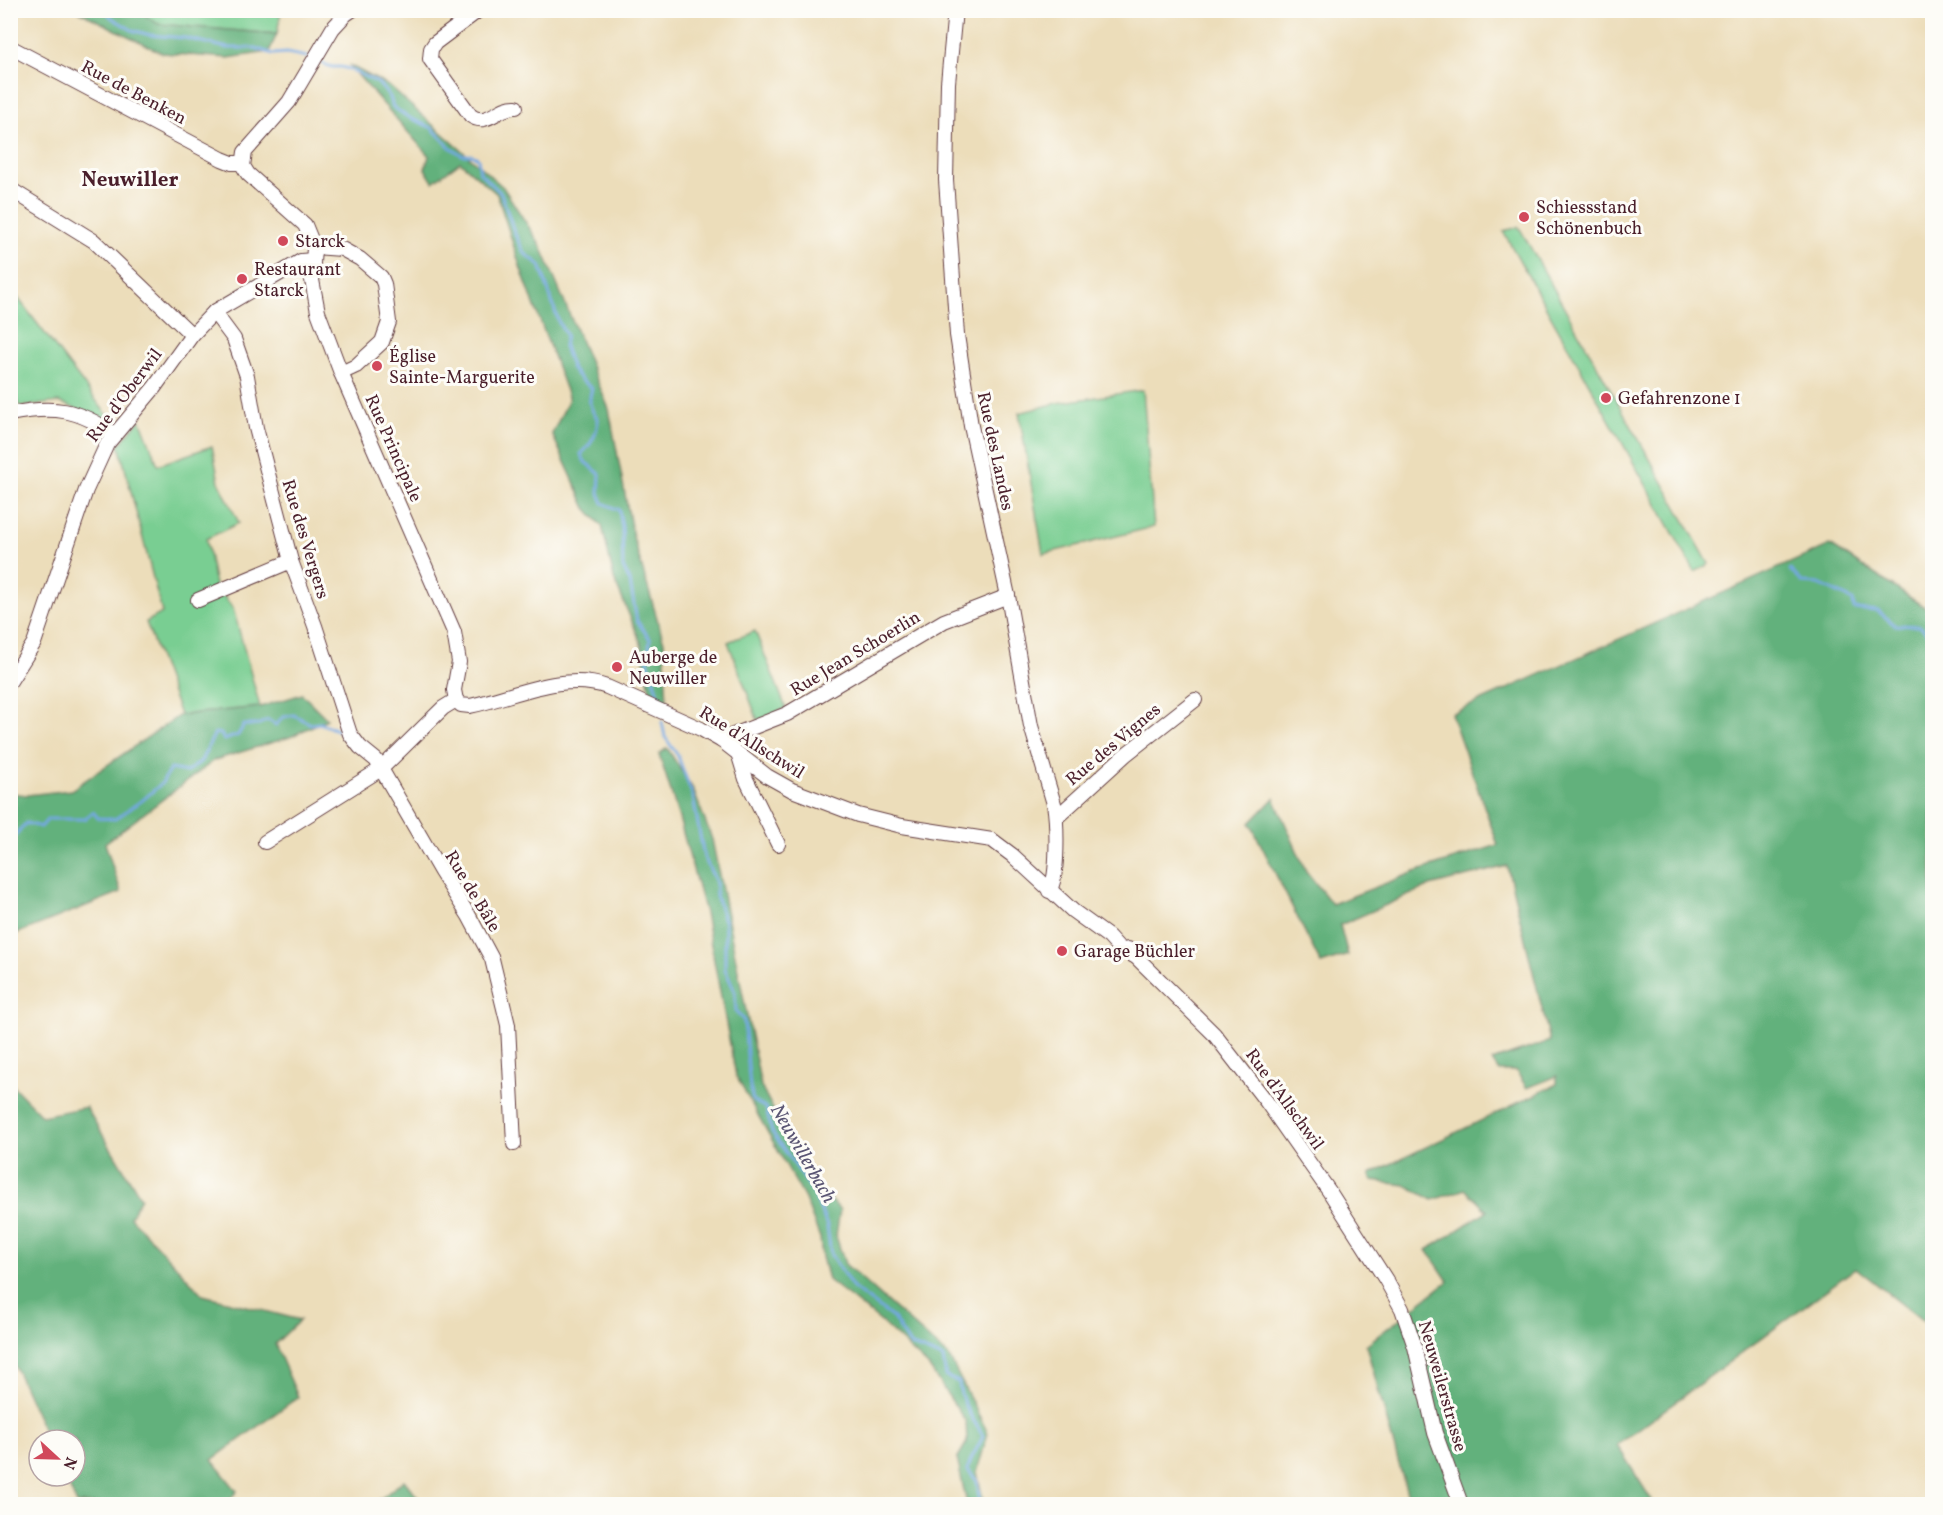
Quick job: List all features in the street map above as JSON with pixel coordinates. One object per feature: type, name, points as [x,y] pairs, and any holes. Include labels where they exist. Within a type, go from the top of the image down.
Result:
[{"type":"street","points":[[243,164],[243,156],[299,87],[333,28],[352,10]]},
{"type":"street","points":[[479,10],[435,43],[431,49],[430,58],[475,119],[482,121],[510,107],[516,107]]},
{"type":"street","name":"Rue des Landes","points":[[955,10],[948,83],[946,180],[957,335],[971,426],[1008,596],[1031,726],[1053,795],[1056,817],[1055,879],[1049,891]]},
{"type":"street","name":"Rue de Benken","points":[[10,47],[222,159],[232,164],[243,164]]},
{"type":"street","name":"Rue Principale","points":[[243,164],[248,174],[305,225],[314,254],[312,280],[318,312],[341,373],[454,632],[459,662],[454,690],[456,700]]},
{"type":"street","points":[[10,189],[94,242],[192,335]]},
{"type":"street","points":[[314,254],[342,249],[360,259],[381,277],[384,284],[389,322],[382,342],[356,366],[341,373]]},
{"type":"street","name":"Rue d'Oberwil","points":[[10,681],[34,643],[93,471],[114,434],[154,388],[192,335],[214,312],[314,254]]},
{"type":"street","name":"Rue des Vergers","points":[[214,312],[234,339],[247,376],[256,428],[291,561],[350,734],[360,747],[376,760],[381,769]]},
{"type":"street","points":[[10,414],[53,409],[65,410],[94,420],[114,434]]},
{"type":"street","points":[[198,600],[291,561]]},
{"type":"street","name":"Rue Jean Schoerlin","points":[[722,741],[787,714],[944,621],[1008,596]]},
{"type":"street","name":"Rue d'Allschwil","points":[[456,700],[461,705],[470,706],[557,683],[593,681],[701,729],[722,741],[767,776],[792,790],[858,815],[902,826],[992,840],[1012,855],[1049,891],[1109,937],[1118,947],[1134,956],[1214,1034],[1266,1101],[1329,1191],[1386,1280]]},
{"type":"street","points":[[265,842],[381,769],[443,708],[456,700]]},
{"type":"street","name":"Rue des Vignes","points":[[1056,817],[1125,755],[1194,700]]},
{"type":"street","points":[[739,756],[746,779],[778,844]]},
{"type":"street","name":"Rue de Bâle","points":[[381,769],[492,958],[509,1035],[514,1144]]},
{"type":"street","name":"Neuweilerstrasse","points":[[1386,1280],[1402,1309],[1415,1347],[1435,1433],[1461,1504]]},
{"type":"green space","points":[[78,11],[139,11],[158,24],[277,34],[269,52],[228,58],[162,53]]},
{"type":"green space","points":[[139,11],[281,11],[277,34],[158,24]]},
{"type":"green space","points":[[349,65],[389,86],[503,187],[541,246],[609,409],[633,537],[664,642],[667,705],[651,697],[641,643],[614,579],[602,526],[586,508],[552,434],[569,399],[521,269],[497,194],[460,162],[433,182],[425,169],[429,156]]},
{"type":"green space","name":"Gefahrenzone 1","points":[[1519,227],[1709,564],[1695,572],[1503,231]]},
{"type":"green space","points":[[11,289],[114,424],[59,402],[20,407],[11,382]]},
{"type":"green space","points":[[1143,390],[1154,527],[1043,554],[1019,413],[1057,403]]},
{"type":"green space","points":[[140,419],[158,465],[212,446],[219,482],[239,523],[206,539],[215,585],[233,608],[260,707],[180,715],[146,622],[162,613],[119,445]]},
{"type":"green space","points":[[1830,545],[1932,612],[1932,1328],[1856,1268],[1617,1445],[1654,1504],[1410,1504],[1366,1345],[1448,1281],[1427,1250],[1487,1211],[1465,1189],[1433,1200],[1405,1185],[1372,1181],[1370,1174],[1557,1084],[1557,1076],[1527,1088],[1516,1071],[1499,1071],[1492,1061],[1550,1041],[1507,866],[1430,886],[1340,925],[1348,955],[1321,964],[1250,823],[1274,798],[1306,871],[1332,904],[1415,872],[1498,845],[1451,714]]},
{"type":"green space","points":[[755,631],[786,708],[758,721],[728,642]]},
{"type":"green space","points":[[302,694],[327,719],[290,737],[215,760],[105,843],[121,892],[11,936],[11,793],[27,795],[71,790],[180,715],[260,707]]},
{"type":"green space","points":[[667,748],[693,789],[712,839],[761,1086],[805,1170],[840,1210],[836,1236],[845,1264],[949,1357],[988,1433],[977,1472],[984,1504],[967,1504],[957,1459],[967,1442],[966,1422],[929,1367],[880,1321],[828,1280],[820,1238],[805,1199],[736,1076],[705,913],[659,754]]},
{"type":"green space","points":[[11,1084],[42,1116],[86,1107],[141,1198],[130,1217],[203,1295],[300,1320],[275,1344],[298,1397],[212,1460],[237,1491],[228,1502],[229,1504],[77,1504],[70,1488],[87,1488],[87,1428],[43,1428],[11,1358]]},
{"type":"green space","points":[[404,1480],[423,1504],[374,1504]]},
{"type":"waterway","name":"Neuwillerbach","points":[[105,10],[112,18],[132,30],[150,35],[185,38],[228,48],[255,48],[273,54],[287,53],[307,57]]},
{"type":"waterway","name":"Neuwillerbach","points":[[321,63],[349,69],[378,83],[390,97],[393,107],[432,128],[450,147],[462,155],[472,155],[478,158],[480,173],[501,193],[524,253],[540,265],[559,323],[566,335],[564,346],[572,369],[582,381],[592,388],[590,404],[598,419],[595,434],[581,454],[585,462],[600,474],[599,493],[603,503],[619,510],[622,527],[623,567],[630,582],[637,621],[650,639],[648,661],[660,701]]},
{"type":"waterway","points":[[1790,570],[1803,583],[1819,584],[1853,600],[1854,609],[1878,611],[1895,625],[1920,626],[1932,637],[1932,660]]},
{"type":"waterway","points":[[10,836],[16,835],[26,823],[41,827],[48,819],[85,819],[93,812],[98,818],[115,819],[162,783],[170,769],[187,772],[201,761],[215,733],[221,734],[224,740],[238,735],[244,725],[257,725],[268,720],[276,725],[283,717],[294,715],[311,724],[320,723],[344,733]]},
{"type":"waterway","name":"Neuwillerbach","points":[[662,722],[665,737],[678,756],[693,797],[704,857],[716,882],[716,896],[725,923],[725,969],[735,992],[736,1011],[744,1021],[753,1101],[766,1108],[772,1132],[814,1193],[827,1226],[831,1255],[853,1288],[893,1318],[910,1345],[943,1358],[946,1377],[959,1382],[964,1403],[983,1436],[968,1470],[977,1481],[980,1504]]},
{"type":"place","name":"Schiessstand Schönenbuch","points":[[1524,217]]},
{"type":"place","name":"Starck","points":[[283,241]]},
{"type":"place","name":"Restaurant Starck","points":[[242,279]]},
{"type":"place","name":"Église Sainte-Marguerite","points":[[377,366]]},
{"type":"place","name":"Gefahrenzone 1","points":[[1606,398]]},
{"type":"place","name":"Auberge de Neuwiller","points":[[617,667]]},
{"type":"place","name":"Garage Büchler","points":[[1062,951]]},
{"type":"district","name":"Neuwiller","points":[[130,179]]}]
